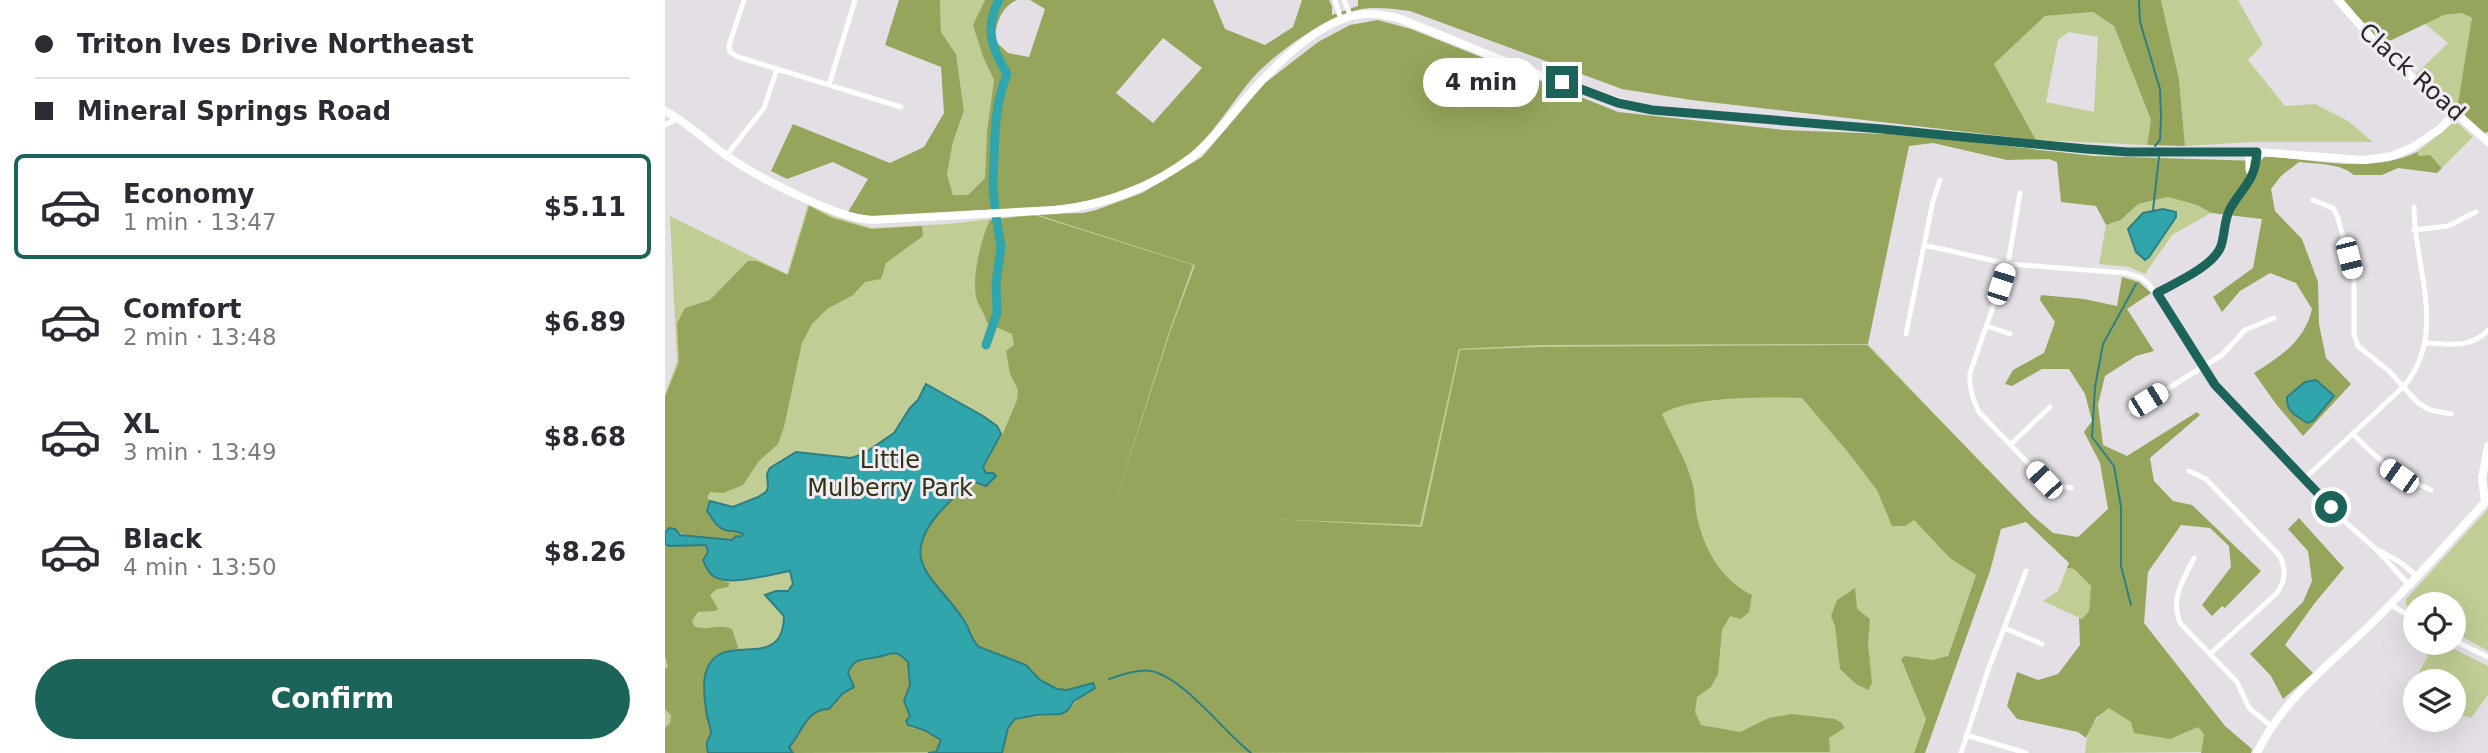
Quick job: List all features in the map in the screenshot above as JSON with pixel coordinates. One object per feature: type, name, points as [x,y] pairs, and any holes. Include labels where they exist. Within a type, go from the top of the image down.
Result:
[{"type":"street","points":[[744,0],[729,45],[730,52],[901,107]]},
{"type":"street","points":[[829,85],[855,0]]},
{"type":"street","points":[[1335,0],[1341,20]]},
{"type":"street","points":[[1344,0],[1351,16]]},
{"type":"street","name":"Clack Road","points":[[2338,0],[2394,63],[2456,112],[2488,142]]},
{"type":"street","points":[[665,111],[680,119],[726,156],[806,198],[857,219],[1055,210],[1086,207],[1117,198],[1142,187],[1192,156],[1277,64],[1305,42],[1341,20],[1370,13],[1398,18],[1583,91],[1618,103],[1652,110],[2056,147],[2128,152],[2252,152],[2364,160],[2386,157],[2420,142],[2440,129],[2456,112]]},
{"type":"street","points":[[726,156],[764,108],[777,69]]},
{"type":"street","points":[[665,125],[680,119]]},
{"type":"street","points":[[2157,293],[2210,262],[2220,250],[2227,214],[2256,169],[2252,152]]},
{"type":"street","points":[[1906,334],[1933,201],[1940,180]]},
{"type":"street","points":[[2020,193],[2008,264],[1970,373],[1969,387],[1979,412],[2044,480],[2052,485],[2071,488]]},
{"type":"street","points":[[2313,200],[2333,208],[2338,218],[2354,279],[2354,334],[2358,346],[2389,371],[2418,403],[2430,410],[2451,414]]},
{"type":"street","points":[[2304,479],[2416,372],[2425,342],[2426,288],[2414,230],[2414,207]]},
{"type":"street","points":[[2414,230],[2448,226],[2476,212]]},
{"type":"street","points":[[1924,245],[2008,264],[2126,273],[2141,278],[2157,293],[2215,385],[2409,585]]},
{"type":"street","points":[[2130,412],[2222,355],[2245,330],[2274,318]]},
{"type":"street","points":[[1987,326],[2010,334]]},
{"type":"street","points":[[2425,342],[2460,345],[2472,342],[2488,330]]},
{"type":"street","points":[[2011,444],[2050,407]]},
{"type":"street","points":[[2353,434],[2399,476],[2431,490]]},
{"type":"street","points":[[2257,753],[2271,726],[2297,696],[2391,605],[2487,501],[2482,478],[2488,446]]},
{"type":"street","points":[[2189,471],[2206,479],[2280,556],[2286,572],[2277,593],[2210,654]]},
{"type":"street","points":[[2377,550],[2400,562],[2417,576]]},
{"type":"street","points":[[2194,558],[2175,601],[2175,612],[2180,623],[2237,682],[2249,708],[2271,726]]},
{"type":"street","points":[[1961,753],[1988,670],[2026,571]]},
{"type":"street","points":[[2391,605],[2403,612]]},
{"type":"street","points":[[2004,628],[2042,644]]},
{"type":"street","points":[[2466,646],[2488,657]]},
{"type":"street","points":[[1966,735],[2026,753]]},
{"type":"green space","points":[[899,0],[940,0],[941,32],[956,54],[964,111],[953,142],[947,174],[953,195],[968,195],[985,178],[987,131],[994,80],[973,25],[985,0],[1017,0],[1003,12],[994,40],[1008,53],[1029,57],[1045,9],[1030,0],[1213,0],[1225,29],[1265,45],[1293,27],[1302,0],[1329,0],[1332,15],[1358,6],[1358,0],[2161,0],[2179,79],[2185,146],[2147,145],[2151,120],[2114,26],[2093,12],[2045,16],[1994,64],[2036,140],[1691,100],[1622,89],[1410,11],[1370,8],[1332,19],[1280,53],[1251,80],[1195,149],[1170,168],[1141,183],[1111,194],[1067,204],[893,217],[863,215],[848,212],[868,179],[833,162],[787,179],[771,171],[793,124],[890,163],[924,147],[944,113],[941,67],[885,45]],"holes":[[[1163,38],[1202,68],[1153,123],[1116,93]]]},
{"type":"green space","points":[[940,0],[985,0],[974,25],[983,57],[994,80],[987,131],[985,178],[968,195],[953,195],[947,174],[953,142],[964,111],[956,54],[941,32]]},
{"type":"green space","points":[[2161,0],[2238,0],[2263,44],[2248,60],[2285,106],[2315,104],[2348,121],[2373,142],[2252,142],[2185,146],[2179,79]]},
{"type":"green space","points":[[2344,0],[2488,0],[2488,132],[2484,133],[2457,109],[2472,18],[2462,13],[2444,15],[2381,45]]},
{"type":"green space","points":[[2093,12],[2114,26],[2151,120],[2147,145],[2036,140],[1994,64],[2045,16]],"holes":[[[2069,32],[2098,37],[2094,112],[2046,102],[2058,40]]]},
{"type":"green space","points":[[2463,13],[2473,19],[2457,109],[2415,75],[2448,43],[2424,23],[2444,15]]},
{"type":"green space","points":[[1378,20],[1411,29],[1618,112],[1784,130],[1911,135],[2094,156],[2260,161],[2266,156],[2362,164],[2399,159],[2417,152],[2419,156],[2430,155],[2442,168],[2437,173],[2398,168],[2382,175],[2354,175],[2335,166],[2299,162],[2281,176],[2271,189],[2275,211],[2302,239],[2318,282],[2319,324],[2326,358],[2351,384],[2303,436],[2254,373],[2290,347],[2308,321],[2312,309],[2296,283],[2270,273],[2240,291],[2222,312],[2213,297],[2253,268],[2262,219],[2211,213],[2197,205],[2168,197],[2138,204],[2121,220],[2106,225],[2096,206],[2061,202],[2057,162],[2049,159],[2007,160],[1933,143],[1909,146],[1868,344],[1541,345],[1459,349],[1420,525],[1269,519],[1422,527],[1460,350],[1867,345],[2033,516],[2053,533],[2078,537],[2108,509],[2100,463],[2084,432],[2092,421],[2085,394],[2069,369],[2042,369],[2012,386],[2005,384],[2013,370],[2044,353],[2055,322],[2040,300],[2041,295],[2084,299],[2117,306],[2122,277],[2139,282],[2151,293],[2127,309],[2154,351],[2136,356],[2105,376],[2098,405],[2103,445],[2127,456],[2197,412],[2200,415],[2150,458],[2154,481],[2173,501],[2192,505],[2261,571],[2225,608],[2222,606],[2212,616],[2202,605],[2231,567],[2229,546],[2210,528],[2181,525],[2148,572],[2144,623],[2225,726],[2252,749],[2251,753],[2201,753],[2204,734],[2198,727],[2170,739],[2134,733],[2131,722],[2109,708],[2096,718],[2086,738],[2078,732],[2017,719],[2007,706],[2017,672],[2038,680],[2058,674],[2080,645],[2079,618],[2082,619],[2089,611],[2091,586],[2074,569],[2067,568],[2069,563],[2026,522],[2001,529],[1990,571],[1925,753],[1914,753],[1926,719],[1901,659],[1905,656],[1932,660],[1948,656],[1976,575],[1950,558],[1914,520],[1905,526],[1892,526],[1877,490],[1802,398],[1769,398],[1709,401],[1675,408],[1662,414],[1690,476],[1697,517],[1709,552],[1731,581],[1752,595],[1749,612],[1741,619],[1730,616],[1722,630],[1718,674],[1711,687],[1697,697],[1695,712],[1701,725],[1740,732],[1769,718],[1792,714],[1835,719],[1842,723],[1844,728],[1829,738],[1830,752],[1002,753],[1008,728],[1015,719],[1063,713],[1077,701],[1090,683],[1067,690],[1057,689],[1040,680],[1026,665],[979,647],[963,619],[925,570],[921,558],[921,546],[926,531],[942,509],[970,485],[975,482],[986,486],[995,476],[986,473],[983,468],[1004,431],[1017,400],[1018,390],[1010,374],[1006,351],[1014,345],[1012,334],[987,323],[976,297],[978,257],[990,220],[1034,215],[1193,265],[1170,329],[1113,508],[1171,329],[1195,265],[1035,214],[1083,213],[1096,210],[1142,193],[1202,157],[1265,83],[1318,42],[1350,25]],"holes":[[[2316,380],[2333,397],[2307,423],[2291,412]]]},
{"type":"green space","points":[[2453,123],[2458,123],[2473,137],[2442,168],[2436,161],[2418,156],[2417,152]]},
{"type":"green space","points":[[2168,197],[2197,205],[2211,213],[2172,235],[2145,274],[2129,267],[2099,264],[2106,225],[2121,220],[2138,204]],"holes":[[[2163,209],[2176,217],[2149,257],[2143,213]]]},
{"type":"green space","name":"Little Mulberry Park","points":[[808,204],[832,216],[872,228],[947,224],[1035,214],[1195,264],[1112,511],[1420,525],[1459,349],[1541,345],[1868,344],[2006,489],[1914,753],[665,753],[665,394],[677,362],[670,216],[787,274]]},
{"type":"green space","points":[[809,206],[832,218],[871,229],[922,226],[923,236],[886,263],[881,279],[865,282],[853,295],[827,309],[812,324],[802,343],[778,444],[759,461],[743,485],[723,493],[710,492],[707,497],[710,501],[707,512],[743,534],[737,538],[718,540],[686,535],[670,528],[665,533],[665,397],[679,362],[677,323],[685,308],[710,300],[748,261],[757,261],[788,275]]},
{"type":"green space","points":[[2488,509],[2488,651],[2466,639],[2466,592],[2412,592]]},
{"type":"green space","points":[[2299,518],[2344,568],[2285,645],[2313,673],[2283,699],[2271,676],[2250,654],[2303,602],[2312,581],[2308,551],[2288,529]]},
{"type":"green space","points":[[665,544],[706,545],[708,552],[703,557],[717,578],[730,583],[728,587],[717,589],[710,595],[718,609],[698,612],[692,621],[694,626],[699,628],[732,629],[738,647],[731,650],[705,687],[711,733],[706,744],[708,753],[665,753],[665,728],[670,723],[671,715],[665,709],[665,669],[668,667],[665,656]]},
{"type":"green space","points":[[2067,568],[2074,569],[2091,586],[2089,611],[2082,619],[2043,601],[2058,591]]},
{"type":"green space","points":[[1855,588],[1857,609],[1870,619],[1868,644],[1872,683],[1868,690],[1856,684],[1840,669],[1835,626],[1831,616],[1837,600]]},
{"type":"green space","points":[[897,653],[908,662],[910,685],[904,701],[910,716],[906,721],[912,728],[924,730],[941,740],[936,752],[789,751],[789,747],[810,717],[821,710],[829,709],[843,693],[854,687],[848,673],[855,663]]},
{"type":"green space","points":[[2466,655],[2488,666],[2488,695],[2471,718],[2466,716],[2466,669],[2421,669],[2428,656]]},
{"type":"green space","points":[[2109,708],[2159,737],[2182,734],[2198,726],[2204,734],[2201,752],[2085,753],[2091,727]]},
{"type":"water","points":[[2163,209],[2176,212],[2176,217],[2145,260],[2136,252],[2128,229],[2143,213]]},
{"type":"water","points":[[2316,380],[2334,396],[2313,421],[2307,423],[2290,410],[2287,397],[2305,382]]},
{"type":"water","points":[[926,384],[983,416],[997,426],[1001,434],[983,467],[986,473],[996,476],[986,486],[975,482],[960,492],[938,514],[926,531],[921,545],[925,570],[963,619],[979,647],[1026,665],[1040,680],[1057,689],[1067,690],[1093,683],[1095,688],[1074,701],[1067,711],[1061,714],[1015,719],[1008,728],[1002,753],[928,753],[936,752],[941,740],[908,725],[906,721],[910,716],[904,701],[910,685],[908,662],[897,653],[890,654],[853,664],[848,673],[854,687],[843,693],[829,709],[821,710],[810,717],[789,747],[793,753],[708,753],[707,744],[711,733],[704,694],[706,672],[713,659],[724,652],[763,648],[773,644],[781,634],[784,616],[765,595],[788,591],[793,584],[790,571],[738,580],[719,579],[709,572],[703,560],[708,552],[706,545],[669,546],[665,544],[665,533],[669,528],[675,529],[680,535],[732,540],[736,536],[741,537],[743,534],[722,529],[715,522],[707,511],[710,501],[733,507],[758,497],[768,488],[767,474],[770,468],[796,452],[851,458],[863,454],[894,433]]},
{"type":"waterway","points":[[995,206],[993,187],[996,124],[1000,94],[1007,74],[997,56],[991,29],[994,10],[999,0]]},
{"type":"waterway","points":[[2139,0],[2140,22],[2160,89],[2160,140],[2155,146]]},
{"type":"waterway","points":[[2153,210],[2159,157]]},
{"type":"waterway","points":[[986,345],[997,313],[996,283],[1001,247],[996,216]]},
{"type":"waterway","points":[[2131,605],[2121,566],[2121,507],[2114,466],[2092,437],[2095,387],[2103,344],[2136,284]]},
{"type":"waterway","points":[[1109,679],[1141,671],[1163,675],[1190,694],[1251,753]]},
{"type":"route","points":[[1562,82],[1618,103],[1652,110],[2128,152],[2257,152],[2256,169],[2250,182],[2227,214],[2220,250],[2210,262],[2157,293],[2215,385],[2331,507]]}]
